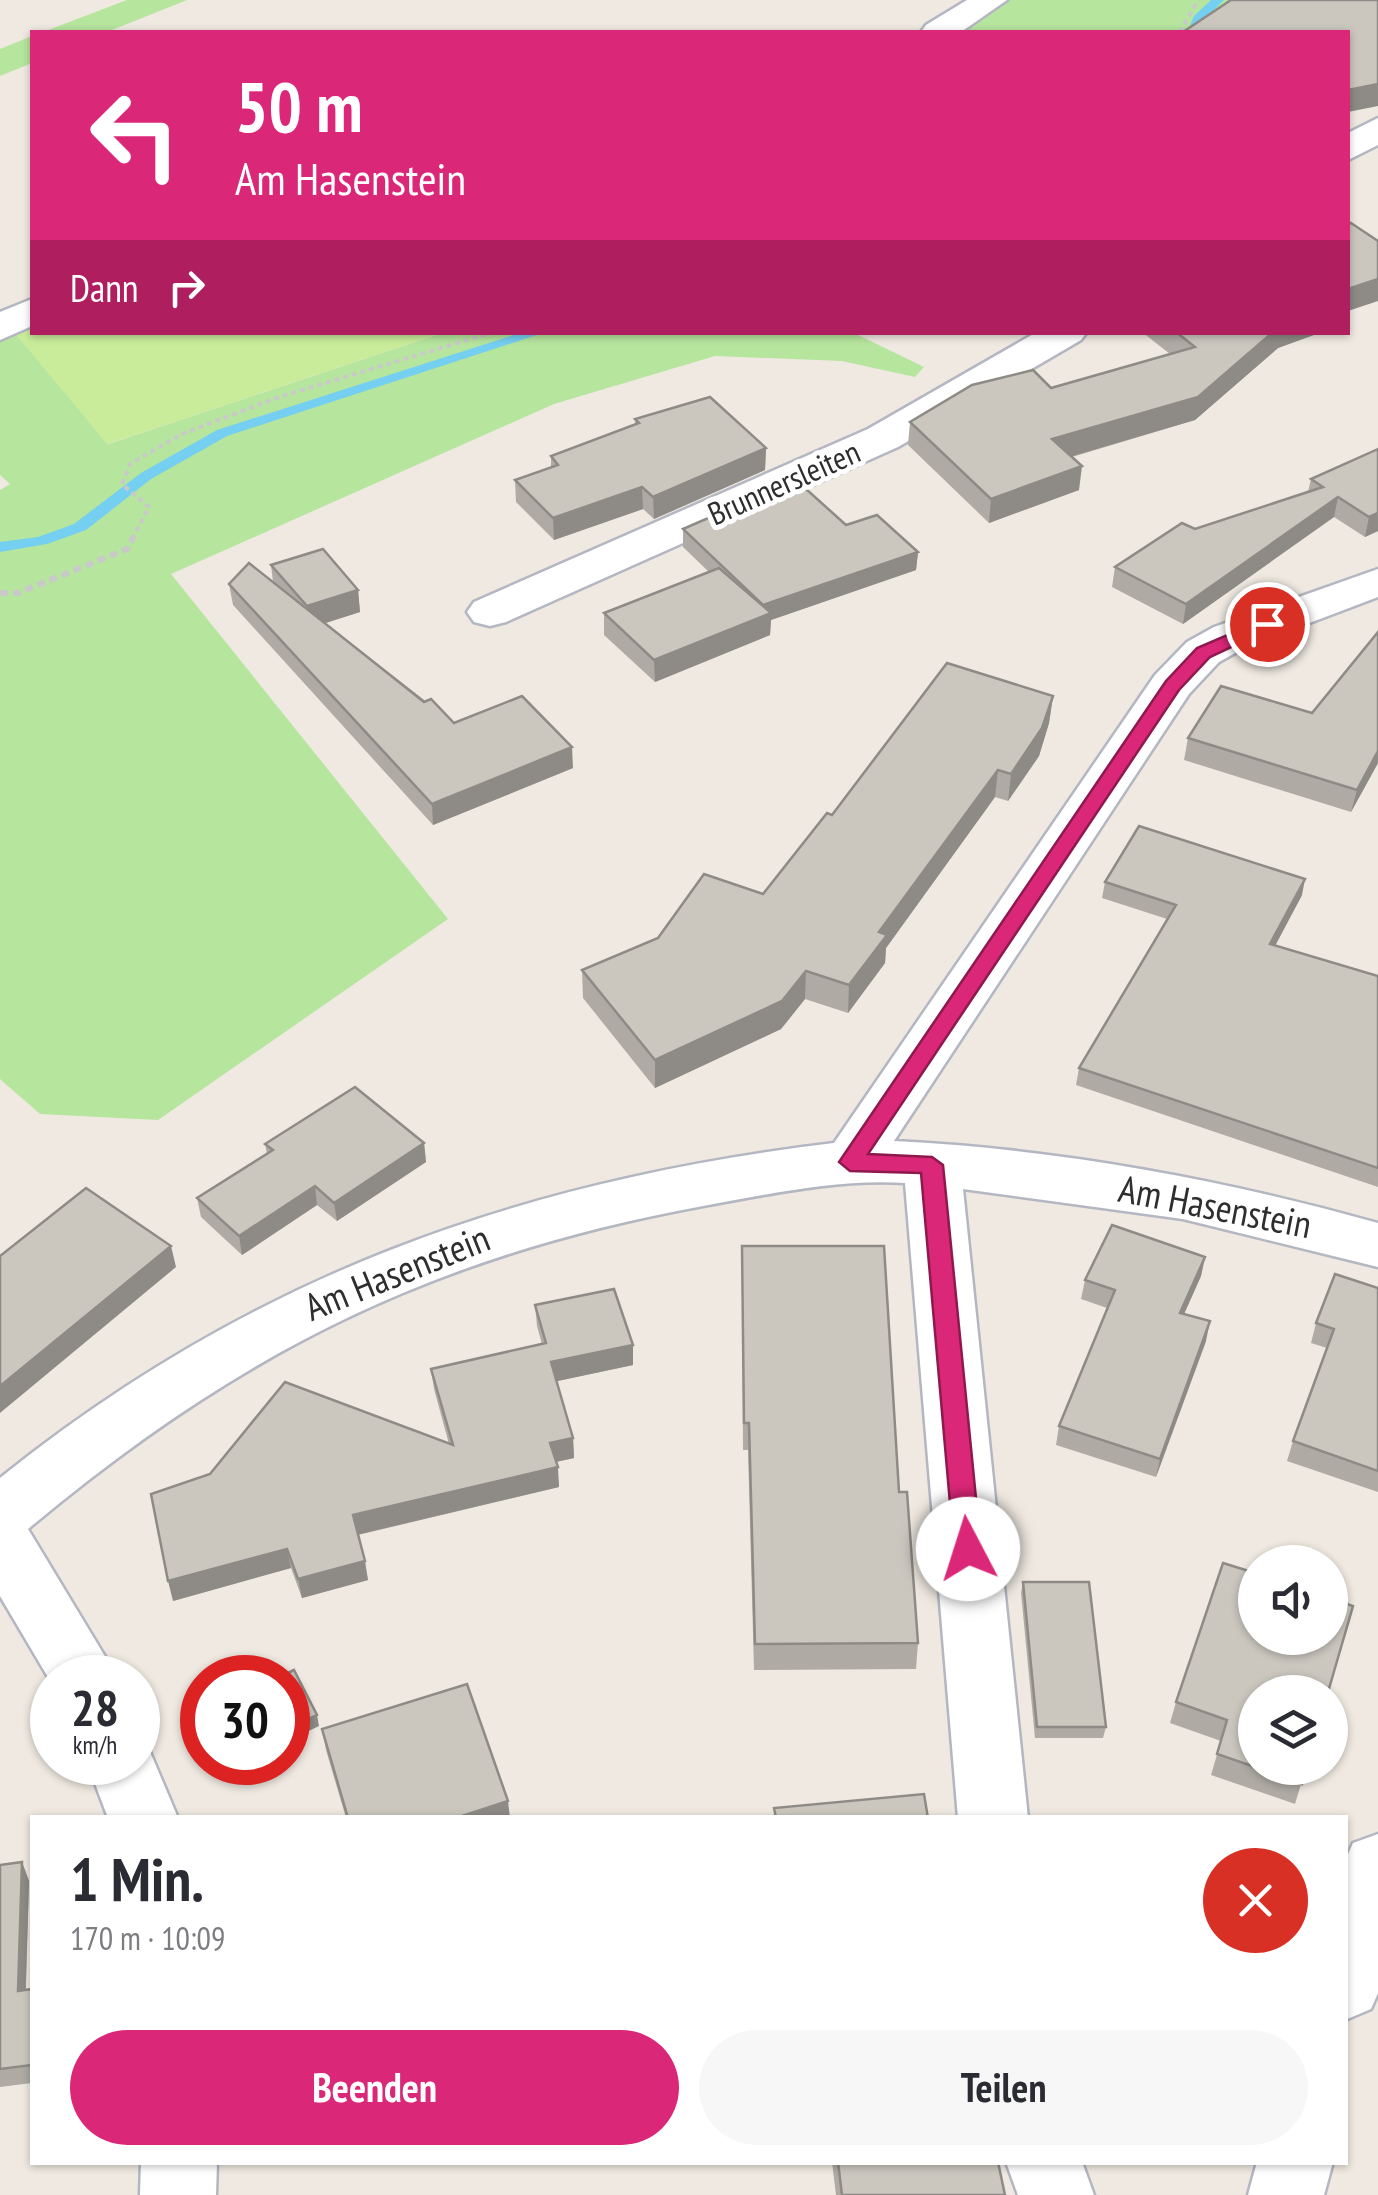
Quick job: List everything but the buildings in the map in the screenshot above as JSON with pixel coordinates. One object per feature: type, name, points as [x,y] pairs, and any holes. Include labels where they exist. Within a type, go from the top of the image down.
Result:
[{"type":"street","points":[[941,30],[990,0]]},
{"type":"street","points":[[1350,148],[1378,129]]},
{"type":"street","points":[[0,328],[30,312]]},
{"type":"street","name":"Brunnersleiten","points":[[490,612],[884,438],[1062,335]]},
{"type":"street","points":[[850,1162],[1172,686],[1203,652],[1230,637],[1378,582]]},
{"type":"street","name":"Am Hasenstein","points":[[0,1515],[66,1457],[232,1347],[318,1301],[415,1260],[512,1226],[651,1192],[850,1162],[932,1165],[1072,1179],[1310,1225],[1378,1245]]},
{"type":"street","points":[[932,1165],[992,1815]]},
{"type":"street","points":[[0,1540],[71,1655]]},
{"type":"street","points":[[131,1785],[142,1815]]},
{"type":"street","points":[[1348,1974],[1378,1866]]},
{"type":"street","points":[[178,2195],[179,2165]]},
{"type":"street","points":[[1045,2165],[1056,2195]]},
{"type":"street","points":[[1286,2195],[1295,2165]]},
{"type":"path","points":[[1181,30],[1198,0]]},
{"type":"path","points":[[0,592],[18,593],[127,549],[149,506],[122,484],[130,464],[182,434],[279,398],[484,335]]},
{"type":"green space","points":[[127,0],[187,0],[112,30],[48,30]]},
{"type":"green space","points":[[1002,0],[1251,0],[1189,30],[960,30]]},
{"type":"green space","points":[[30,37],[30,64],[0,76],[0,49]]},
{"type":"green space","points":[[30,327],[30,335],[436,335],[107,444],[16,334]]},
{"type":"green space","points":[[16,334],[108,444],[436,335],[858,335],[924,367],[915,377],[842,361],[715,356],[554,404],[171,574],[448,919],[158,1120],[40,1114],[0,1079],[0,490],[10,484],[0,475],[0,342]]},
{"type":"waterway","points":[[1194,30],[1198,19],[1218,0]]},
{"type":"waterway","points":[[0,547],[41,541],[80,527],[146,476],[222,433],[530,335]]},
{"type":"route","points":[[968,1549],[932,1165],[850,1162],[1172,686],[1203,652],[1267,624]]}]
